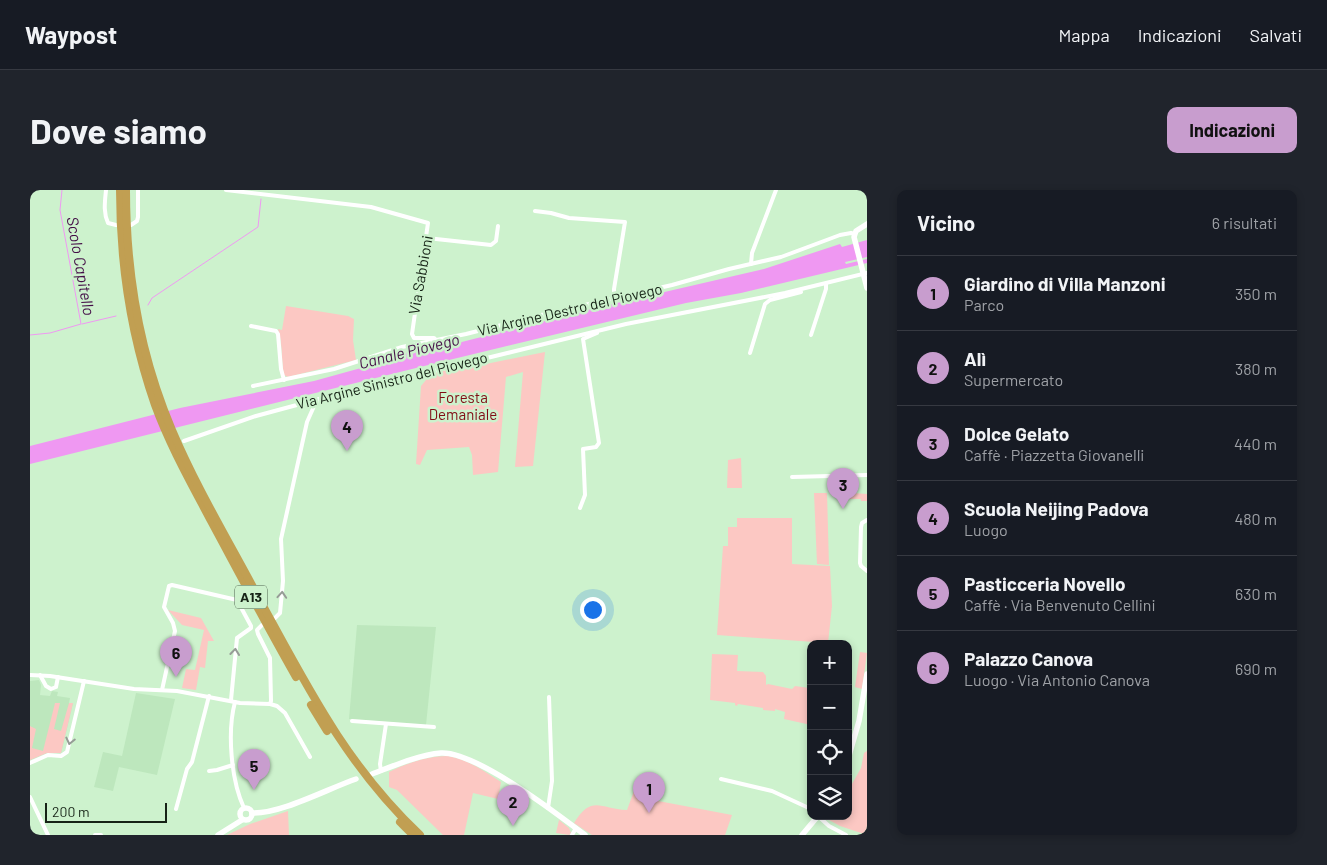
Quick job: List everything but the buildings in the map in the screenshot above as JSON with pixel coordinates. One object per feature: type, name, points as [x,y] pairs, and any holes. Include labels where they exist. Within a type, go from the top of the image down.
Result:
[{"type":"highway","name":"A13","points":[[120,190],[122,254],[127,294],[138,348],[180,455],[332,734],[382,799],[413,835]]},
{"type":"highway","name":"A13","points":[[126,190],[132,284],[153,388]]},
{"type":"highway","name":"A13","points":[[382,799],[420,835]]},
{"type":"street","points":[[106,190],[106,219],[108,223],[116,225]]},
{"type":"street","points":[[131,225],[137,221],[138,217],[138,190]]},
{"type":"street","name":"Via Sabbioni","points":[[226,190],[371,207],[428,223],[412,334],[414,338],[434,338],[436,340]]},
{"type":"street","points":[[751,264],[752,253],[776,190]]},
{"type":"street","points":[[535,211],[569,218],[625,222],[614,298]]},
{"type":"street","points":[[867,224],[859,229],[855,237],[867,288]]},
{"type":"street","points":[[427,238],[491,245],[496,241],[498,226]]},
{"type":"street","name":"Via Argine Destro del Piovego","points":[[253,386],[334,369],[402,347],[466,334],[789,255],[840,235],[851,233],[855,237]]},
{"type":"street","name":"Via Argine Sinistro del Piovego","points":[[184,441],[256,416],[324,399],[601,330],[676,313],[826,284],[864,271]]},
{"type":"street","points":[[811,335],[826,284]]},
{"type":"street","name":"Via Argine Sinistro del Piovego","points":[[750,353],[765,304],[770,300],[788,296],[812,287]]},
{"type":"street","points":[[251,326],[276,331],[278,334],[281,369],[284,380]]},
{"type":"street","name":"Via Argine Sinistro del Piovego","points":[[580,508],[585,495],[584,450],[596,447],[599,443],[583,340],[601,330]]},
{"type":"street","points":[[275,618],[280,612],[281,605],[283,570],[281,539],[307,422],[315,404],[324,399]]},
{"type":"street","points":[[792,477],[867,475]]},
{"type":"street","points":[[867,520],[862,522],[861,527],[860,563],[860,566],[867,570]]},
{"type":"street","points":[[162,690],[174,631],[173,623],[164,609],[169,586],[172,585],[237,600],[251,626],[237,638],[231,727],[233,765],[244,808]]},
{"type":"street","points":[[262,625],[257,630],[270,658],[272,668],[270,704]]},
{"type":"street","points":[[852,736],[867,674]]},
{"type":"street","points":[[30,675],[134,688],[184,691],[255,705],[270,704],[278,706],[285,714],[310,758]]},
{"type":"street","points":[[40,675],[46,686],[51,689],[56,687],[58,677]]},
{"type":"street","points":[[30,762],[44,757],[62,756],[67,752],[84,681]]},
{"type":"street","points":[[176,809],[188,768],[192,762],[209,696]]},
{"type":"street","points":[[548,808],[552,781],[549,697]]},
{"type":"street","points":[[352,721],[434,727]]},
{"type":"street","points":[[381,771],[380,764],[386,724]]},
{"type":"street","points":[[372,774],[429,755],[441,753],[460,756],[484,766],[585,835]]},
{"type":"street","points":[[209,771],[233,765]]},
{"type":"street","points":[[244,808],[248,808],[252,813],[259,814],[356,779]]},
{"type":"street","points":[[721,779],[772,791],[807,807]]},
{"type":"street","points":[[30,797],[48,835]]},
{"type":"street","points":[[242,820],[239,815],[240,811],[244,808]]},
{"type":"street","points":[[218,835],[242,820],[248,820],[252,813]]},
{"type":"street","points":[[802,835],[815,820]]},
{"type":"street","points":[[822,820],[829,826],[846,835]]},
{"type":"street","points":[[572,835],[576,828]]},
{"type":"street","points":[[95,835],[101,835]]},
{"type":"shaded area","points":[[867,240],[867,257],[845,262],[846,264],[867,259],[867,263],[741,293],[686,303],[30,464],[30,446],[180,408],[314,381],[405,353],[446,346],[591,309],[764,269],[840,244],[842,247]]},
{"type":"shaded area","points":[[357,625],[436,627],[426,725],[349,719]]},
{"type":"shaded area","points":[[39,680],[41,685],[40,695],[50,696],[52,691],[58,692],[57,696],[70,698],[69,703],[73,703],[61,753],[47,753],[30,760],[30,681]]},
{"type":"shaded area","points":[[136,693],[175,699],[157,775],[119,767],[113,791],[94,787],[103,752],[122,756]]},
{"type":"green space","points":[[286,306],[348,316],[354,319],[353,340],[356,360],[288,377],[284,375],[281,340],[278,329],[282,330]]},
{"type":"green space","name":"Foresta Demaniale","points":[[545,352],[533,466],[515,467],[523,372],[506,377],[498,472],[473,475],[472,455],[469,447],[427,450],[420,465],[416,464],[421,386],[426,380],[423,374],[483,359],[486,364]]},
{"type":"green space","points":[[741,458],[742,488],[727,488],[728,460]]},
{"type":"green space","points":[[850,489],[853,490],[853,493],[867,494],[867,501],[850,499]]},
{"type":"green space","points":[[814,493],[827,493],[829,565],[817,564]]},
{"type":"green space","points":[[737,518],[792,518],[792,564],[830,566],[832,606],[828,640],[807,641],[717,635],[723,546],[728,546],[728,527],[737,527]]},
{"type":"green space","points":[[168,610],[201,618],[214,641],[208,641],[205,668],[200,667],[196,690],[182,688],[186,669],[195,670],[204,630],[182,625]]},
{"type":"green space","points":[[860,652],[867,653],[862,689],[855,687]]},
{"type":"green space","points":[[712,654],[738,655],[737,671],[763,672],[766,676],[766,685],[792,689],[795,686],[807,688],[807,724],[784,719],[785,712],[775,709],[775,711],[763,710],[763,708],[738,704],[737,706],[735,703],[710,700]]},
{"type":"green space","points":[[55,703],[60,703],[54,729],[61,731],[69,703],[73,703],[61,753],[47,753],[30,760],[30,726],[36,729],[32,748],[43,751]]},
{"type":"green space","points":[[867,751],[867,834],[840,826],[829,820],[852,820],[852,784],[861,768],[864,753]]},
{"type":"green space","points":[[448,756],[470,763],[501,782],[498,799],[473,793],[464,835],[443,835],[397,790],[389,787],[389,772],[418,761]]},
{"type":"green space","points":[[634,791],[653,792],[653,800],[732,815],[725,835],[592,835],[574,823],[580,814],[592,806],[597,805],[627,810]]},
{"type":"green space","points":[[288,811],[289,835],[227,835],[250,824]]},
{"type":"green space","points":[[559,820],[569,828],[571,833],[569,835],[556,833]]},
{"type":"waterway","name":"Scolo Capitello","points":[[30,335],[50,333],[81,324],[60,210],[62,190]]},
{"type":"waterway","points":[[148,305],[152,298],[258,227],[261,199]]},
{"type":"waterway","points":[[82,324],[116,316]]},
{"type":"place","name":"Scuola Neijing Padova","points":[[347,451]]},
{"type":"place","name":"Dolce Gelato","points":[[843,509]]},
{"type":"place","name":"Palazzo Canova","points":[[176,677]]},
{"type":"place","name":"Pasticceria Novello","points":[[254,790]]},
{"type":"place","name":"Giardino di Villa Manzoni","points":[[649,813]]},
{"type":"place","name":"Alì","points":[[513,826]]},
{"type":"water label","name":"Canale Piovego","points":[[409,351]]}]
